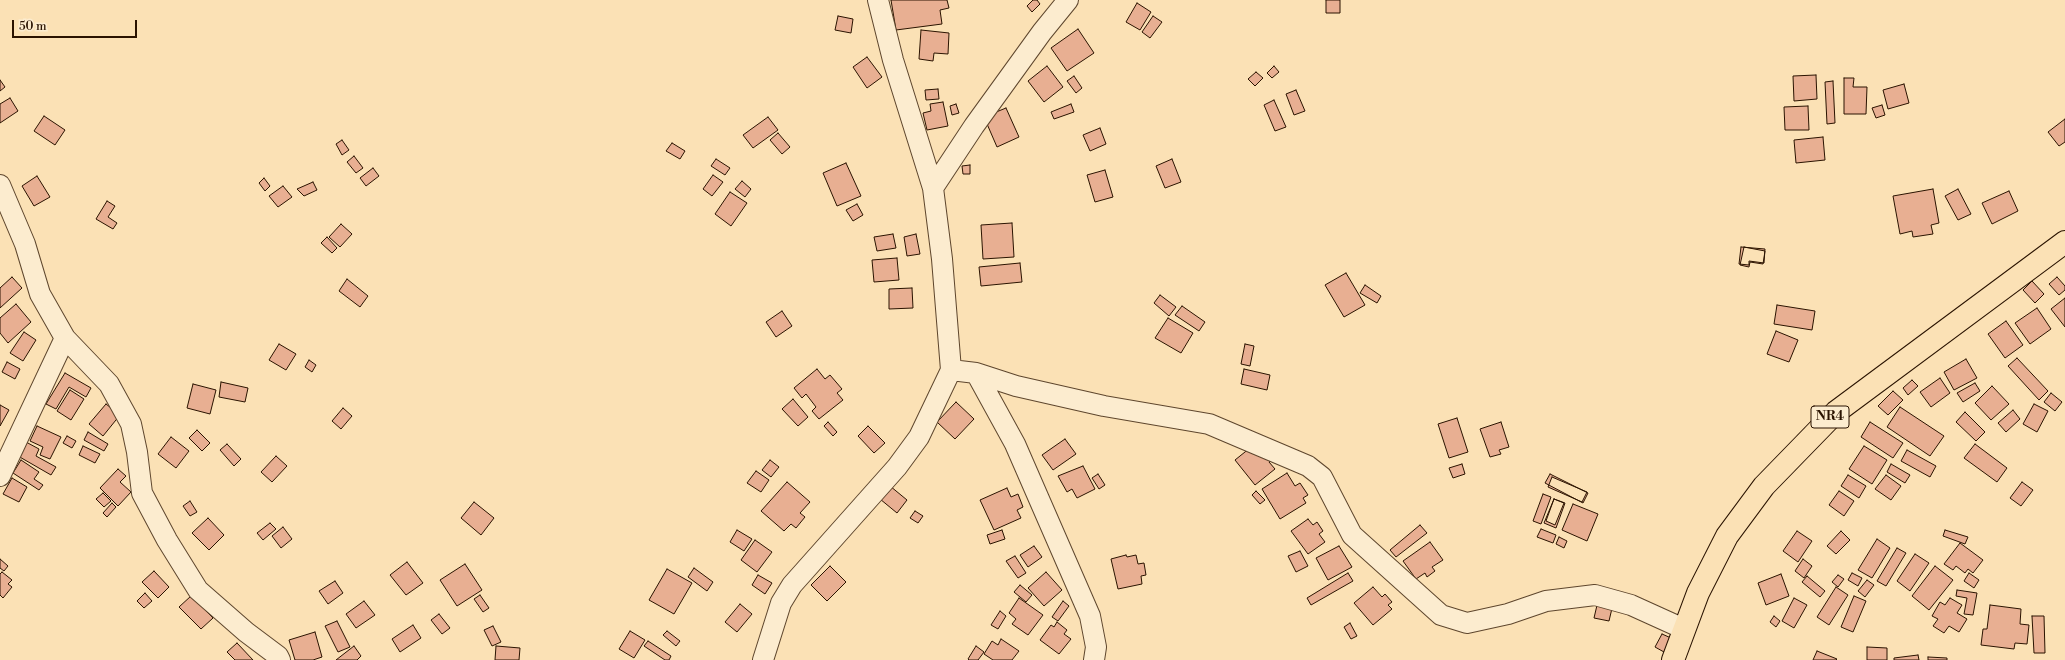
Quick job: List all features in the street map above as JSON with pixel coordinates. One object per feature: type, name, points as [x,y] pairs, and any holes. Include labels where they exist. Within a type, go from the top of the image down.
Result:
[{"type":"highway","name":"NR4","points":[[1673,660],[1698,593],[1727,536],[1764,486],[1836,412],[2065,242]]},
{"type":"street","points":[[763,660],[781,603],[792,585],[897,468],[919,437],[951,370],[942,259],[933,188],[893,60],[878,0]]},
{"type":"street","points":[[933,188],[974,126],[1042,32],[1068,0]]},
{"type":"street","points":[[0,186],[25,244],[40,294],[65,338],[108,384],[131,424],[137,452],[142,493],[167,540],[198,590],[246,632],[278,656],[280,660]]},
{"type":"street","points":[[0,476],[65,338]]},
{"type":"street","points":[[951,370],[976,373],[1016,386],[1104,406],[1209,424],[1308,466],[1322,477],[1352,535],[1440,615],[1467,624],[1508,614],[1546,601],[1595,595],[1631,605],[1684,629]]},
{"type":"street","points":[[976,373],[1016,444],[1090,616],[1096,648],[1094,660]]},
{"type":"building","points":[[891,0],[947,0],[949,8],[940,10],[942,24],[896,30]]},
{"type":"building","points":[[1033,0],[1037,0],[1040,4],[1032,12],[1027,6]]},
{"type":"building","points":[[1326,0],[1340,0],[1340,13],[1326,13]]},
{"type":"building","points":[[1137,3],[1151,12],[1140,30],[1126,22]]},
{"type":"building","points":[[838,16],[853,19],[851,33],[835,30]]},
{"type":"building","points":[[1153,16],[1162,22],[1150,38],[1142,32]]},
{"type":"building","points":[[1078,29],[1094,53],[1067,71],[1051,48]]},
{"type":"building","points":[[921,30],[949,33],[948,54],[934,53],[933,61],[919,59]]},
{"type":"building","points":[[867,57],[882,77],[867,88],[853,67]]},
{"type":"building","points":[[1047,66],[1063,87],[1044,102],[1028,81]]},
{"type":"building","points":[[1274,66],[1279,72],[1272,78],[1267,73]]},
{"type":"building","points":[[1256,72],[1263,78],[1255,86],[1248,79]]},
{"type":"building","points":[[1816,75],[1817,99],[1794,101],[1793,76]]},
{"type":"building","points":[[1074,76],[1082,88],[1076,93],[1067,81]]},
{"type":"building","points":[[1844,78],[1854,78],[1853,87],[1867,87],[1866,114],[1844,114]]},
{"type":"building","points":[[0,80],[5,87],[0,91]]},
{"type":"building","points":[[1833,81],[1835,123],[1827,124],[1825,82]]},
{"type":"building","points":[[1904,84],[1909,103],[1888,109],[1883,90]]},
{"type":"building","points":[[938,89],[939,99],[926,100],[925,90]]},
{"type":"building","points":[[1296,90],[1305,111],[1294,115],[1286,94]]},
{"type":"building","points":[[10,98],[18,111],[0,123],[0,104]]},
{"type":"building","points":[[1274,100],[1286,127],[1275,131],[1264,105]]},
{"type":"building","points":[[943,102],[948,126],[927,130],[923,113],[931,111],[930,104]]},
{"type":"building","points":[[956,104],[959,113],[952,115],[950,106]]},
{"type":"building","points":[[1071,104],[1074,112],[1054,119],[1051,112]]},
{"type":"building","points":[[1882,105],[1885,115],[1876,118],[1872,108]]},
{"type":"building","points":[[1808,106],[1809,130],[1785,130],[1784,107]]},
{"type":"building","points":[[1006,108],[1019,137],[997,147],[984,117]]},
{"type":"building","points":[[44,116],[65,130],[55,145],[34,131]]},
{"type":"building","points":[[768,117],[778,130],[753,148],[743,135]]},
{"type":"building","points":[[2065,119],[2065,142],[2059,146],[2048,132]]},
{"type":"building","points":[[1100,128],[1106,144],[1090,151],[1083,135]]},
{"type":"building","points":[[778,133],[790,147],[782,154],[770,140]]},
{"type":"building","points":[[1823,137],[1825,160],[1796,163],[1794,140]]},
{"type":"building","points":[[342,140],[349,150],[342,155],[336,144]]},
{"type":"building","points":[[672,143],[685,151],[680,159],[666,151]]},
{"type":"building","points":[[354,156],[363,168],[356,173],[347,162]]},
{"type":"building","points":[[716,159],[730,168],[725,175],[711,166]]},
{"type":"building","points":[[1172,159],[1181,182],[1165,188],[1156,166]]},
{"type":"building","points":[[846,163],[861,196],[837,206],[823,173]]},
{"type":"building","points":[[970,165],[970,174],[963,174],[962,166]]},
{"type":"building","points":[[373,168],[379,176],[366,186],[360,178]]},
{"type":"building","points":[[1105,170],[1113,197],[1095,202],[1087,175]]},
{"type":"building","points":[[713,175],[723,182],[712,196],[703,189]]},
{"type":"building","points":[[37,176],[50,197],[34,206],[22,186]]},
{"type":"building","points":[[264,178],[270,186],[265,191],[259,183]]},
{"type":"building","points":[[742,181],[751,189],[745,197],[735,189]]},
{"type":"building","points":[[313,182],[317,190],[304,196],[297,189]]},
{"type":"building","points":[[283,186],[292,197],[278,207],[269,196]]},
{"type":"building","points":[[1933,189],[1939,223],[1931,225],[1933,234],[1913,237],[1912,231],[1900,234],[1893,196]]},
{"type":"building","points":[[1958,189],[1971,214],[1958,220],[1945,196]]},
{"type":"building","points":[[2009,191],[2018,211],[1992,224],[1982,203]]},
{"type":"building","points":[[730,192],[747,203],[731,226],[715,214]]},
{"type":"building","points":[[107,201],[115,206],[108,217],[117,223],[113,229],[96,219]]},
{"type":"building","points":[[857,204],[863,215],[853,221],[846,210]]},
{"type":"building","points":[[1012,223],[1014,257],[983,259],[981,225]]},
{"type":"building","points":[[341,224],[352,234],[340,247],[329,237]]},
{"type":"building","points":[[893,234],[896,248],[877,251],[874,237]]},
{"type":"building","points":[[916,234],[920,254],[907,256],[904,237]]},
{"type":"building","points":[[327,237],[337,248],[332,253],[321,243]]},
{"type":"building","points":[[1741,247],[1765,249],[1764,263],[1749,261],[1749,265],[1739,264]]},
{"type":"building","points":[[1744,247],[1765,251],[1763,264],[1750,262],[1749,267],[1740,265]]},
{"type":"building","points":[[897,258],[899,280],[874,282],[872,260]]},
{"type":"building","points":[[1020,263],[1022,282],[981,286],[979,267]]},
{"type":"building","points":[[1346,273],[1365,305],[1344,317],[1325,285]]},
{"type":"building","points":[[12,277],[22,288],[0,308],[0,288]]},
{"type":"building","points":[[2057,277],[2065,286],[2065,290],[2059,295],[2049,284]]},
{"type":"building","points":[[347,279],[368,296],[360,307],[339,291]]},
{"type":"building","points":[[2032,281],[2044,294],[2035,303],[2023,290]]},
{"type":"building","points":[[1365,285],[1381,296],[1377,303],[1360,293]]},
{"type":"building","points":[[912,288],[913,308],[889,309],[889,289]]},
{"type":"building","points":[[1160,295],[1176,307],[1169,316],[1154,303]]},
{"type":"building","points":[[2065,298],[2065,327],[2051,309]]},
{"type":"building","points":[[16,304],[31,322],[8,343],[0,333],[0,318]]},
{"type":"building","points":[[1777,305],[1815,311],[1812,330],[1774,324]]},
{"type":"building","points":[[1182,306],[1205,322],[1199,331],[1175,315]]},
{"type":"building","points":[[2037,308],[2051,329],[2030,344],[2015,323]]},
{"type":"building","points":[[782,311],[792,326],[776,337],[766,322]]},
{"type":"building","points":[[1168,318],[1193,333],[1181,353],[1155,338]]},
{"type":"building","points":[[2006,321],[2023,345],[2005,358],[1988,334]]},
{"type":"building","points":[[1776,331],[1798,340],[1789,362],[1767,354]]},
{"type":"building","points":[[24,332],[36,340],[23,361],[10,353]]},
{"type":"building","points":[[279,344],[296,354],[286,370],[269,360]]},
{"type":"building","points":[[1245,344],[1254,346],[1250,366],[1241,364]]},
{"type":"building","points":[[2017,358],[2048,391],[2039,400],[2008,366]]},
{"type":"building","points":[[1966,359],[1977,378],[1954,390],[1944,372]]},
{"type":"building","points":[[309,360],[316,365],[312,372],[305,367]]},
{"type":"building","points":[[7,362],[20,369],[15,379],[2,372]]},
{"type":"building","points":[[817,369],[825,379],[830,375],[842,389],[837,393],[843,400],[819,419],[812,411],[816,407],[806,394],[802,398],[794,388]]},
{"type":"building","points":[[1244,369],[1270,375],[1267,390],[1241,384]]},
{"type":"building","points":[[65,373],[91,388],[86,397],[69,387],[56,409],[46,404]]},
{"type":"building","points":[[1940,378],[1950,393],[1931,407],[1920,392]]},
{"type":"building","points":[[1912,380],[1918,386],[1908,395],[1903,388]]},
{"type":"building","points":[[221,382],[248,388],[245,402],[219,397]]},
{"type":"building","points":[[1975,383],[1980,391],[1963,402],[1957,393]]},
{"type":"building","points":[[193,384],[216,390],[210,414],[187,408]]},
{"type":"building","points":[[1992,386],[2009,404],[1991,420],[1975,403]]},
{"type":"building","points":[[70,390],[84,399],[71,420],[57,411]]},
{"type":"building","points":[[1893,391],[1903,400],[1888,415],[1878,406]]},
{"type":"building","points":[[2051,393],[2062,402],[2055,411],[2044,402]]},
{"type":"building","points":[[793,399],[808,417],[798,426],[782,409]]},
{"type":"building","points":[[956,402],[974,419],[955,439],[937,422]]},
{"type":"building","points":[[106,404],[120,415],[103,436],[89,424]]},
{"type":"building","points":[[2034,404],[2048,411],[2037,432],[2023,424]]},
{"type":"building","points":[[0,405],[9,410],[0,426]]},
{"type":"building","points":[[1900,407],[1944,436],[1930,456],[1887,427]]},
{"type":"building","points":[[343,408],[352,416],[341,429],[332,421]]},
{"type":"building","points":[[2013,410],[2020,419],[2006,432],[1998,423]]},
{"type":"building","points":[[1965,412],[1985,432],[1976,441],[1956,422]]},
{"type":"building","points":[[1457,418],[1468,452],[1449,458],[1438,424]]},
{"type":"building","points":[[828,422],[837,432],[833,436],[824,426]]},
{"type":"building","points":[[1501,422],[1509,447],[1499,450],[1501,454],[1490,457],[1480,429]]},
{"type":"building","points":[[1870,422],[1903,443],[1893,458],[1861,437]]},
{"type":"building","points":[[37,426],[61,437],[50,459],[40,455],[43,447],[30,441]]},
{"type":"building","points":[[868,426],[885,443],[874,453],[858,436]]},
{"type":"building","points":[[197,430],[210,443],[202,451],[189,438]]},
{"type":"building","points":[[88,432],[108,444],[104,451],[84,440]]},
{"type":"building","points":[[67,436],[76,441],[72,448],[63,443]]},
{"type":"building","points":[[171,437],[189,451],[176,468],[158,454]]},
{"type":"building","points":[[1065,439],[1076,454],[1053,470],[1042,455]]},
{"type":"building","points":[[26,442],[39,449],[36,456],[56,467],[51,475],[18,456]]},
{"type":"building","points":[[227,444],[241,459],[234,466],[220,450]]},
{"type":"building","points":[[1255,444],[1274,458],[1269,462],[1275,469],[1255,485],[1235,460]]},
{"type":"building","points":[[1975,444],[2007,468],[1997,482],[1964,458]]},
{"type":"building","points":[[83,446],[100,454],[95,463],[79,455]]},
{"type":"building","points":[[1864,446],[1887,460],[1872,484],[1849,469]]},
{"type":"building","points":[[1907,450],[1936,466],[1930,477],[1901,461]]},
{"type":"building","points":[[276,456],[287,466],[272,482],[261,472]]},
{"type":"building","points":[[21,460],[39,472],[34,479],[43,485],[39,490],[13,473]]},
{"type":"building","points":[[770,460],[779,467],[771,477],[762,470]]},
{"type":"building","points":[[1462,464],[1465,474],[1453,478],[1449,468]]},
{"type":"building","points":[[1891,464],[1910,475],[1905,483],[1887,472]]},
{"type":"building","points":[[1083,466],[1095,489],[1077,498],[1072,489],[1067,492],[1058,476]]},
{"type":"building","points":[[118,469],[126,476],[120,482],[131,492],[118,506],[100,488]]},
{"type":"building","points":[[756,471],[769,480],[761,492],[747,483]]},
{"type":"building","points":[[1287,473],[1295,486],[1300,483],[1308,495],[1303,498],[1306,503],[1280,519],[1262,489]]},
{"type":"building","points":[[1098,474],[1105,485],[1099,489],[1092,478]]},
{"type":"building","points":[[1550,474],[1588,493],[1583,503],[1545,483]]},
{"type":"building","points":[[1848,475],[1866,486],[1859,498],[1841,486]]},
{"type":"building","points":[[1886,475],[1901,486],[1891,500],[1875,489]]},
{"type":"building","points":[[1552,477],[1587,492],[1582,502],[1548,487]]},
{"type":"building","points":[[12,478],[27,487],[19,502],[3,494]]},
{"type":"building","points":[[787,482],[810,502],[800,513],[805,517],[796,528],[791,524],[784,531],[761,511]]},
{"type":"building","points":[[2022,482],[2033,490],[2021,506],[2010,498]]},
{"type":"building","points":[[890,486],[907,500],[897,513],[880,499]]},
{"type":"building","points":[[1007,488],[1011,497],[1018,494],[1023,507],[1017,510],[1021,518],[994,530],[980,500]]},
{"type":"building","points":[[1256,491],[1265,500],[1260,504],[1252,495]]},
{"type":"building","points":[[1839,491],[1854,501],[1844,516],[1829,505]]},
{"type":"building","points":[[103,493],[111,501],[104,507],[96,499]]},
{"type":"building","points":[[1543,494],[1551,497],[1541,524],[1533,521]]},
{"type":"building","points":[[1554,499],[1564,503],[1555,525],[1546,521]]},
{"type":"building","points":[[1554,499],[1565,503],[1556,528],[1544,523]]},
{"type":"building","points":[[190,501],[197,512],[190,516],[183,506]]},
{"type":"building","points":[[474,502],[494,518],[481,535],[461,518]]},
{"type":"building","points":[[112,503],[116,507],[107,517],[103,513]]},
{"type":"building","points":[[1573,504],[1598,514],[1587,541],[1562,530]]},
{"type":"building","points":[[915,511],[923,516],[918,523],[910,518]]},
{"type":"building","points":[[208,518],[224,535],[209,550],[192,533]]},
{"type":"building","points":[[1308,519],[1313,525],[1317,522],[1323,531],[1319,534],[1325,542],[1308,554],[1291,531]]},
{"type":"building","points":[[270,523],[276,529],[263,540],[257,533]]},
{"type":"building","points":[[1420,525],[1427,533],[1396,557],[1390,550]]},
{"type":"building","points":[[283,527],[292,539],[281,548],[272,536]]},
{"type":"building","points":[[1541,529],[1556,535],[1553,543],[1537,537]]},
{"type":"building","points":[[737,530],[752,539],[744,551],[730,542]]},
{"type":"building","points":[[1002,530],[1005,539],[990,544],[987,535]]},
{"type":"building","points":[[1945,530],[1968,537],[1965,544],[1943,536]]},
{"type":"building","points":[[1797,531],[1812,541],[1798,562],[1783,551]]},
{"type":"building","points":[[1841,531],[1850,540],[1836,554],[1827,546]]},
{"type":"building","points":[[1559,537],[1567,541],[1564,548],[1556,544]]},
{"type":"building","points":[[1877,539],[1890,548],[1872,578],[1858,570]]},
{"type":"building","points":[[755,540],[772,552],[757,572],[741,560]]},
{"type":"building","points":[[1430,542],[1443,560],[1432,567],[1435,571],[1427,577],[1425,573],[1416,579],[1403,561]]},
{"type":"building","points":[[1960,543],[1983,560],[1973,573],[1968,569],[1965,573],[1956,566],[1953,570],[1944,564]]},
{"type":"building","points":[[1034,546],[1042,557],[1028,567],[1020,555]]},
{"type":"building","points":[[1339,546],[1352,567],[1328,580],[1316,558]]},
{"type":"building","points":[[1897,548],[1906,553],[1886,586],[1877,581]]},
{"type":"building","points":[[1300,551],[1308,566],[1296,572],[1288,556]]},
{"type":"building","points":[[1915,554],[1929,563],[1910,591],[1897,581]]},
{"type":"building","points":[[1126,555],[1127,557],[1136,555],[1138,564],[1144,563],[1146,575],[1141,576],[1142,584],[1118,589],[1111,559]]},
{"type":"building","points":[[1015,556],[1026,573],[1018,578],[1006,561]]},
{"type":"building","points":[[0,559],[8,566],[4,571],[0,568]]},
{"type":"building","points":[[1803,559],[1812,566],[1804,578],[1795,571]]},
{"type":"building","points":[[407,562],[423,583],[406,595],[390,575]]},
{"type":"building","points":[[465,564],[482,590],[457,606],[440,580]]},
{"type":"building","points":[[830,566],[846,582],[827,601],[811,585]]},
{"type":"building","points":[[1935,566],[1953,580],[1929,610],[1912,596]]},
{"type":"building","points":[[694,568],[713,582],[707,591],[688,577]]},
{"type":"building","points":[[667,569],[692,583],[674,614],[649,600]]},
{"type":"building","points":[[154,571],[169,587],[158,598],[142,582]]},
{"type":"building","points":[[2,572],[12,580],[8,584],[12,587],[3,598],[0,595],[0,574]]},
{"type":"building","points":[[1046,572],[1062,590],[1044,606],[1028,588]]},
{"type":"building","points":[[1348,573],[1353,581],[1311,605],[1307,598]]},
{"type":"building","points":[[1852,573],[1862,578],[1858,586],[1848,580]]},
{"type":"building","points":[[1969,573],[1979,580],[1974,588],[1964,581]]},
{"type":"building","points":[[1781,574],[1789,596],[1766,605],[1758,583]]},
{"type":"building","points":[[758,575],[772,583],[765,594],[752,585]]},
{"type":"building","points":[[1838,575],[1844,579],[1838,587],[1832,582]]},
{"type":"building","points":[[1807,576],[1825,591],[1820,597],[1802,582]]},
{"type":"building","points":[[1867,580],[1874,585],[1865,597],[1858,591]]},
{"type":"building","points":[[335,581],[343,593],[328,604],[319,591]]},
{"type":"building","points":[[1020,585],[1032,595],[1026,602],[1014,592]]},
{"type":"building","points":[[1373,587],[1382,597],[1385,594],[1392,602],[1388,605],[1392,609],[1373,625],[1354,603]]},
{"type":"building","points":[[1836,587],[1848,595],[1829,625],[1817,617]]},
{"type":"building","points":[[1957,590],[1977,593],[1973,615],[1964,614],[1967,598],[1956,596]]},
{"type":"building","points":[[145,593],[152,601],[144,608],[137,601]]},
{"type":"building","points":[[480,595],[489,608],[483,612],[474,599]]},
{"type":"building","points":[[191,596],[213,618],[201,629],[179,607]]},
{"type":"building","points":[[1854,596],[1866,601],[1853,632],[1841,627]]},
{"type":"building","points":[[1019,598],[1043,615],[1028,635],[1012,624],[1016,619],[1009,613]]},
{"type":"building","points":[[1794,598],[1807,605],[1794,628],[1782,621]]},
{"type":"building","points":[[1950,598],[1962,605],[1957,613],[1967,619],[1959,632],[1949,626],[1944,633],[1933,626],[1938,619],[1932,616],[1940,602],[1945,605]]},
{"type":"building","points":[[364,601],[375,615],[356,628],[346,614]]},
{"type":"building","points":[[1063,601],[1069,606],[1058,621],[1052,617]]},
{"type":"building","points":[[1598,601],[1613,604],[1609,621],[1594,618]]},
{"type":"building","points":[[740,604],[752,614],[737,632],[725,622]]},
{"type":"building","points":[[1990,605],[2021,609],[2020,624],[2029,625],[2027,644],[2015,643],[2014,649],[1981,645],[1983,629],[1987,629]]},
{"type":"building","points":[[1000,611],[1006,616],[998,629],[991,625]]},
{"type":"building","points":[[439,614],[450,628],[442,634],[431,620]]},
{"type":"building","points":[[1774,616],[1780,621],[1776,627],[1770,622]]},
{"type":"building","points":[[2032,616],[2044,616],[2045,653],[2034,653]]},
{"type":"building","points":[[337,621],[350,647],[338,652],[325,626]]},
{"type":"building","points":[[1057,622],[1067,630],[1064,634],[1071,639],[1059,654],[1040,640],[1051,625],[1054,627]]},
{"type":"building","points":[[1350,623],[1357,636],[1351,639],[1344,627]]},
{"type":"building","points":[[413,625],[421,638],[400,652],[392,639]]},
{"type":"building","points":[[493,626],[501,642],[492,646],[484,630]]},
{"type":"building","points":[[630,631],[645,640],[634,658],[619,649]]},
{"type":"building","points":[[667,631],[680,641],[676,646],[663,635]]},
{"type":"building","points":[[315,632],[322,657],[313,660],[295,660],[289,640]]},
{"type":"building","points":[[1662,634],[1671,638],[1664,652],[1655,647]]},
{"type":"building","points":[[1001,639],[1019,651],[1012,660],[993,660],[984,654],[992,641],[998,645]]},
{"type":"building","points":[[648,641],[671,656],[669,660],[665,660],[644,646]]},
{"type":"building","points":[[237,643],[253,660],[235,660],[227,652]]},
{"type":"building","points":[[354,646],[361,656],[357,660],[336,660]]},
{"type":"building","points":[[496,646],[520,648],[519,660],[495,660]]},
{"type":"building","points":[[976,646],[984,652],[978,660],[969,660],[968,659]]},
{"type":"building","points":[[1867,647],[1887,648],[1887,660],[1867,660]]},
{"type":"building","points":[[1817,651],[1837,659],[1813,660]]},
{"type":"building","points":[[1918,655],[1919,660],[1894,660],[1894,658]]},
{"type":"building","points":[[1928,657],[1947,658],[1947,660],[1928,660]]}]
